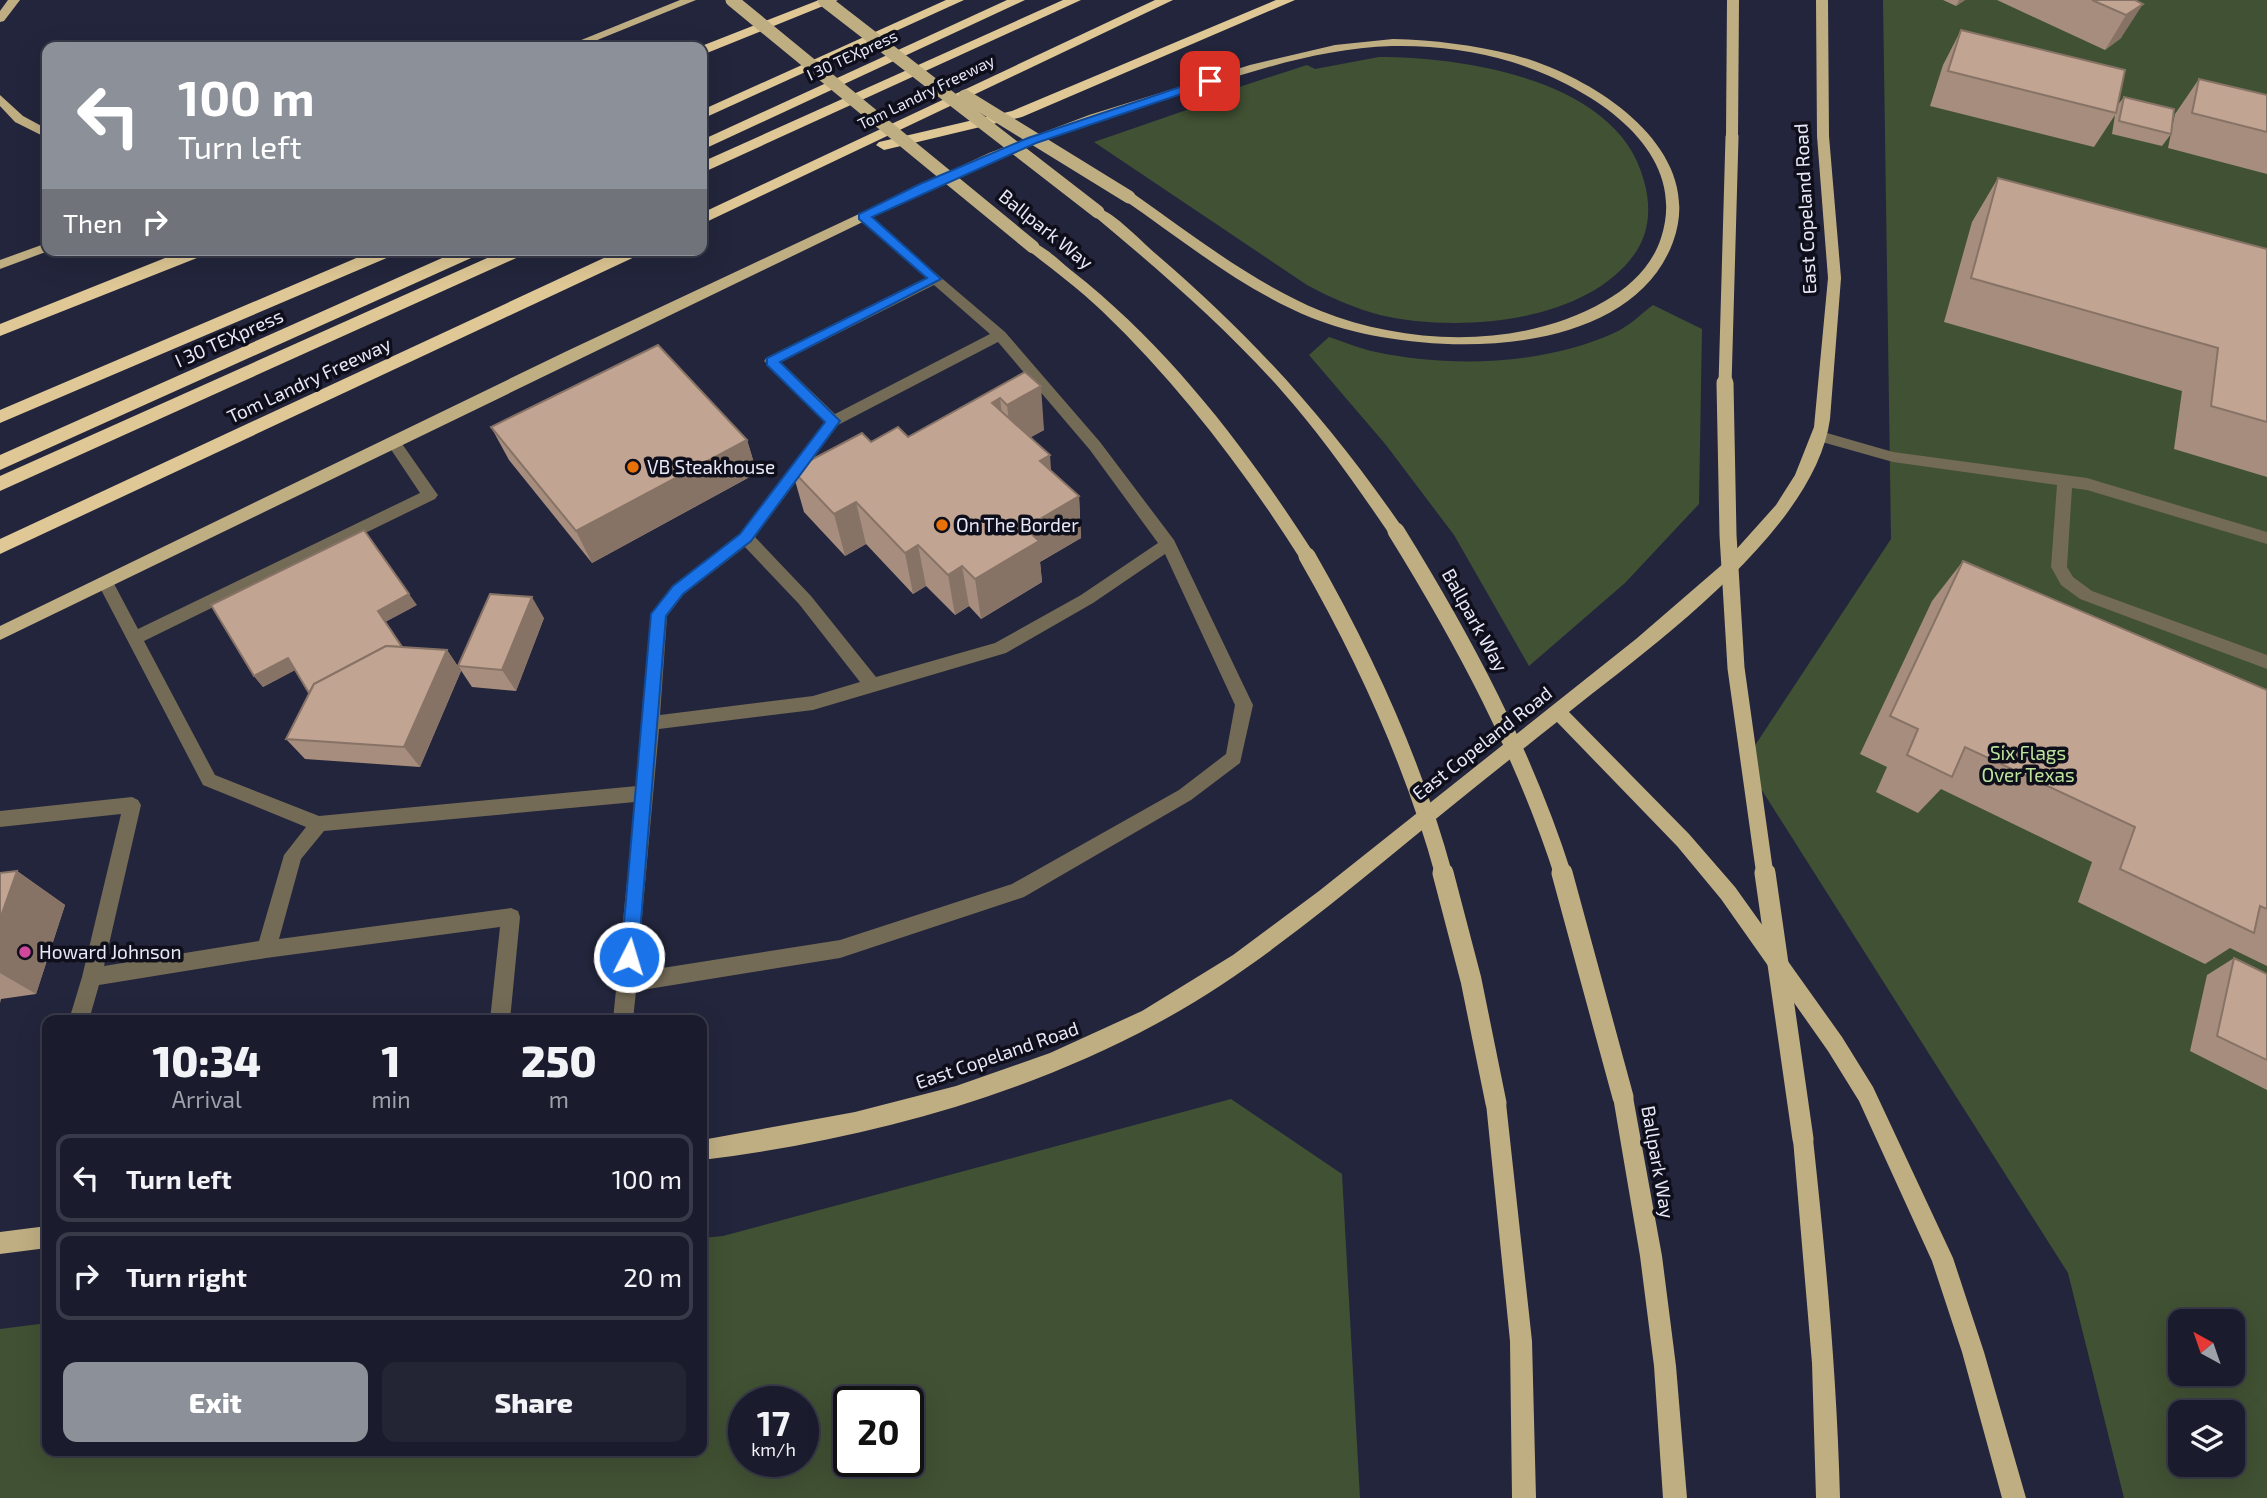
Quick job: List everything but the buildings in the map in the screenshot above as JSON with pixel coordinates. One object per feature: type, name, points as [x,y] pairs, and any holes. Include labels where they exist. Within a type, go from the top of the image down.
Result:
[{"type":"highway","points":[[707,49],[831,0]]},
{"type":"highway","name":"I 30 TEXpress","points":[[707,113],[957,0]]},
{"type":"highway","name":"I 30 TEXpress","points":[[707,144],[1018,0]]},
{"type":"highway","points":[[707,166],[1073,0]]},
{"type":"highway","name":"Tom Landry Freeway","points":[[707,217],[1166,0]]},
{"type":"highway","points":[[838,156],[1017,114],[1288,0]]},
{"type":"highway","points":[[0,330],[186,256]]},
{"type":"highway","name":"I 30 TEXpress","points":[[0,417],[376,256]]},
{"type":"highway","name":"I 30 TEXpress","points":[[0,463],[461,256]]},
{"type":"highway","points":[[0,484],[506,256]]},
{"type":"highway","name":"Tom Landry Freeway","points":[[0,547],[622,256]]},
{"type":"main road","points":[[0,19],[14,0]]},
{"type":"main road","points":[[583,42],[690,0]]},
{"type":"main road","name":"Ballpark Way","points":[[732,0],[1106,307],[1187,392],[1254,474],[1346,623],[1370,672],[1429,826],[1476,995],[1496,1102],[1521,1341],[1524,1498]]},
{"type":"main road","name":"Ballpark Way","points":[[824,0],[1098,212],[1209,307],[1286,386],[1345,459],[1396,531],[1457,632],[1518,756],[1568,892],[1623,1097],[1651,1256],[1665,1366],[1675,1498]]},
{"type":"main road","points":[[1733,0],[1724,458],[1730,607],[1735,668],[1803,1139],[1823,1356],[1828,1498]]},
{"type":"main road","name":"East Copeland Road","points":[[707,1149],[857,1124],[1037,1069],[1115,1035],[1161,1011],[1223,973],[1558,712],[1732,563],[1763,530],[1789,496],[1806,468],[1820,436],[1835,295],[1823,137],[1822,0]]},
{"type":"main road","points":[[0,633],[1004,151],[1159,96],[1287,57],[1350,46],[1405,43],[1457,47],[1501,56],[1547,71],[1591,93],[1626,118],[1654,149],[1670,184],[1673,218],[1662,253],[1650,272],[1611,304],[1584,318],[1522,336],[1456,341],[1391,335],[1301,307],[1258,285],[1129,197],[890,51]]},
{"type":"main road","points":[[0,99],[19,119],[42,131]]},
{"type":"main road","points":[[0,265],[42,249]]},
{"type":"main road","points":[[1558,712],[1682,840],[1728,893],[1835,1044],[1866,1094],[1942,1258],[1981,1378],[2014,1498]]},
{"type":"main road","points":[[0,1243],[42,1238]]},
{"type":"lane","points":[[627,983],[840,949],[1017,891],[1185,795],[1234,758],[1244,705],[1168,544],[1095,446],[1000,335],[864,216]]},
{"type":"lane","points":[[833,421],[771,361],[935,279]]},
{"type":"lane","points":[[624,1015],[659,614],[678,590],[746,538],[833,421],[1000,335]]},
{"type":"lane","points":[[1820,436],[1893,457],[2065,479],[2267,537]]},
{"type":"lane","points":[[135,638],[430,495],[393,442]]},
{"type":"lane","points":[[2065,479],[2059,567],[2067,581],[2086,595],[2267,663]]},
{"type":"lane","points":[[746,538],[805,600],[872,685]]},
{"type":"lane","points":[[650,723],[813,703],[1000,648],[1087,599],[1168,544]]},
{"type":"lane","points":[[106,582],[209,780],[319,824],[645,793]]},
{"type":"lane","points":[[0,819],[132,805],[92,977],[81,1015]]},
{"type":"lane","points":[[266,949],[293,855],[319,824]]},
{"type":"lane","points":[[92,977],[266,949],[511,917],[501,1015]]},
{"type":"green space","name":"Six Flags Over Texas","points":[[1883,0],[2267,0],[2267,1498],[2124,1498],[2068,1273],[1744,762],[1891,539]]},
{"type":"green space","points":[[1379,57],[1453,62],[1534,81],[1572,97],[1604,119],[1629,147],[1644,181],[1648,208],[1647,227],[1636,252],[1614,276],[1586,295],[1554,308],[1518,317],[1446,323],[1380,315],[1307,285],[1094,142],[1227,96],[1230,90],[1307,65],[1315,69]]},
{"type":"green space","points":[[1653,305],[1702,329],[1699,504],[1625,583],[1529,666],[1454,535],[1386,445],[1309,355],[1329,337],[1370,351],[1405,357],[1466,361],[1527,357],[1586,344],[1614,333]]},
{"type":"green space","points":[[1231,1099],[1342,1174],[1360,1498],[0,1498],[0,1329],[42,1324],[42,1456],[707,1456],[707,1238],[723,1236]]},
{"type":"place","name":"VB Steakhouse","points":[[633,467]]},
{"type":"place","name":"On The Border","points":[[942,525]]},
{"type":"place","name":"Howard Johnson","points":[[25,952]]},
{"type":"route","points":[[629,957],[659,614],[678,590],[746,538],[833,421],[771,361],[935,279],[864,216],[1032,140],[1210,81]]}]
